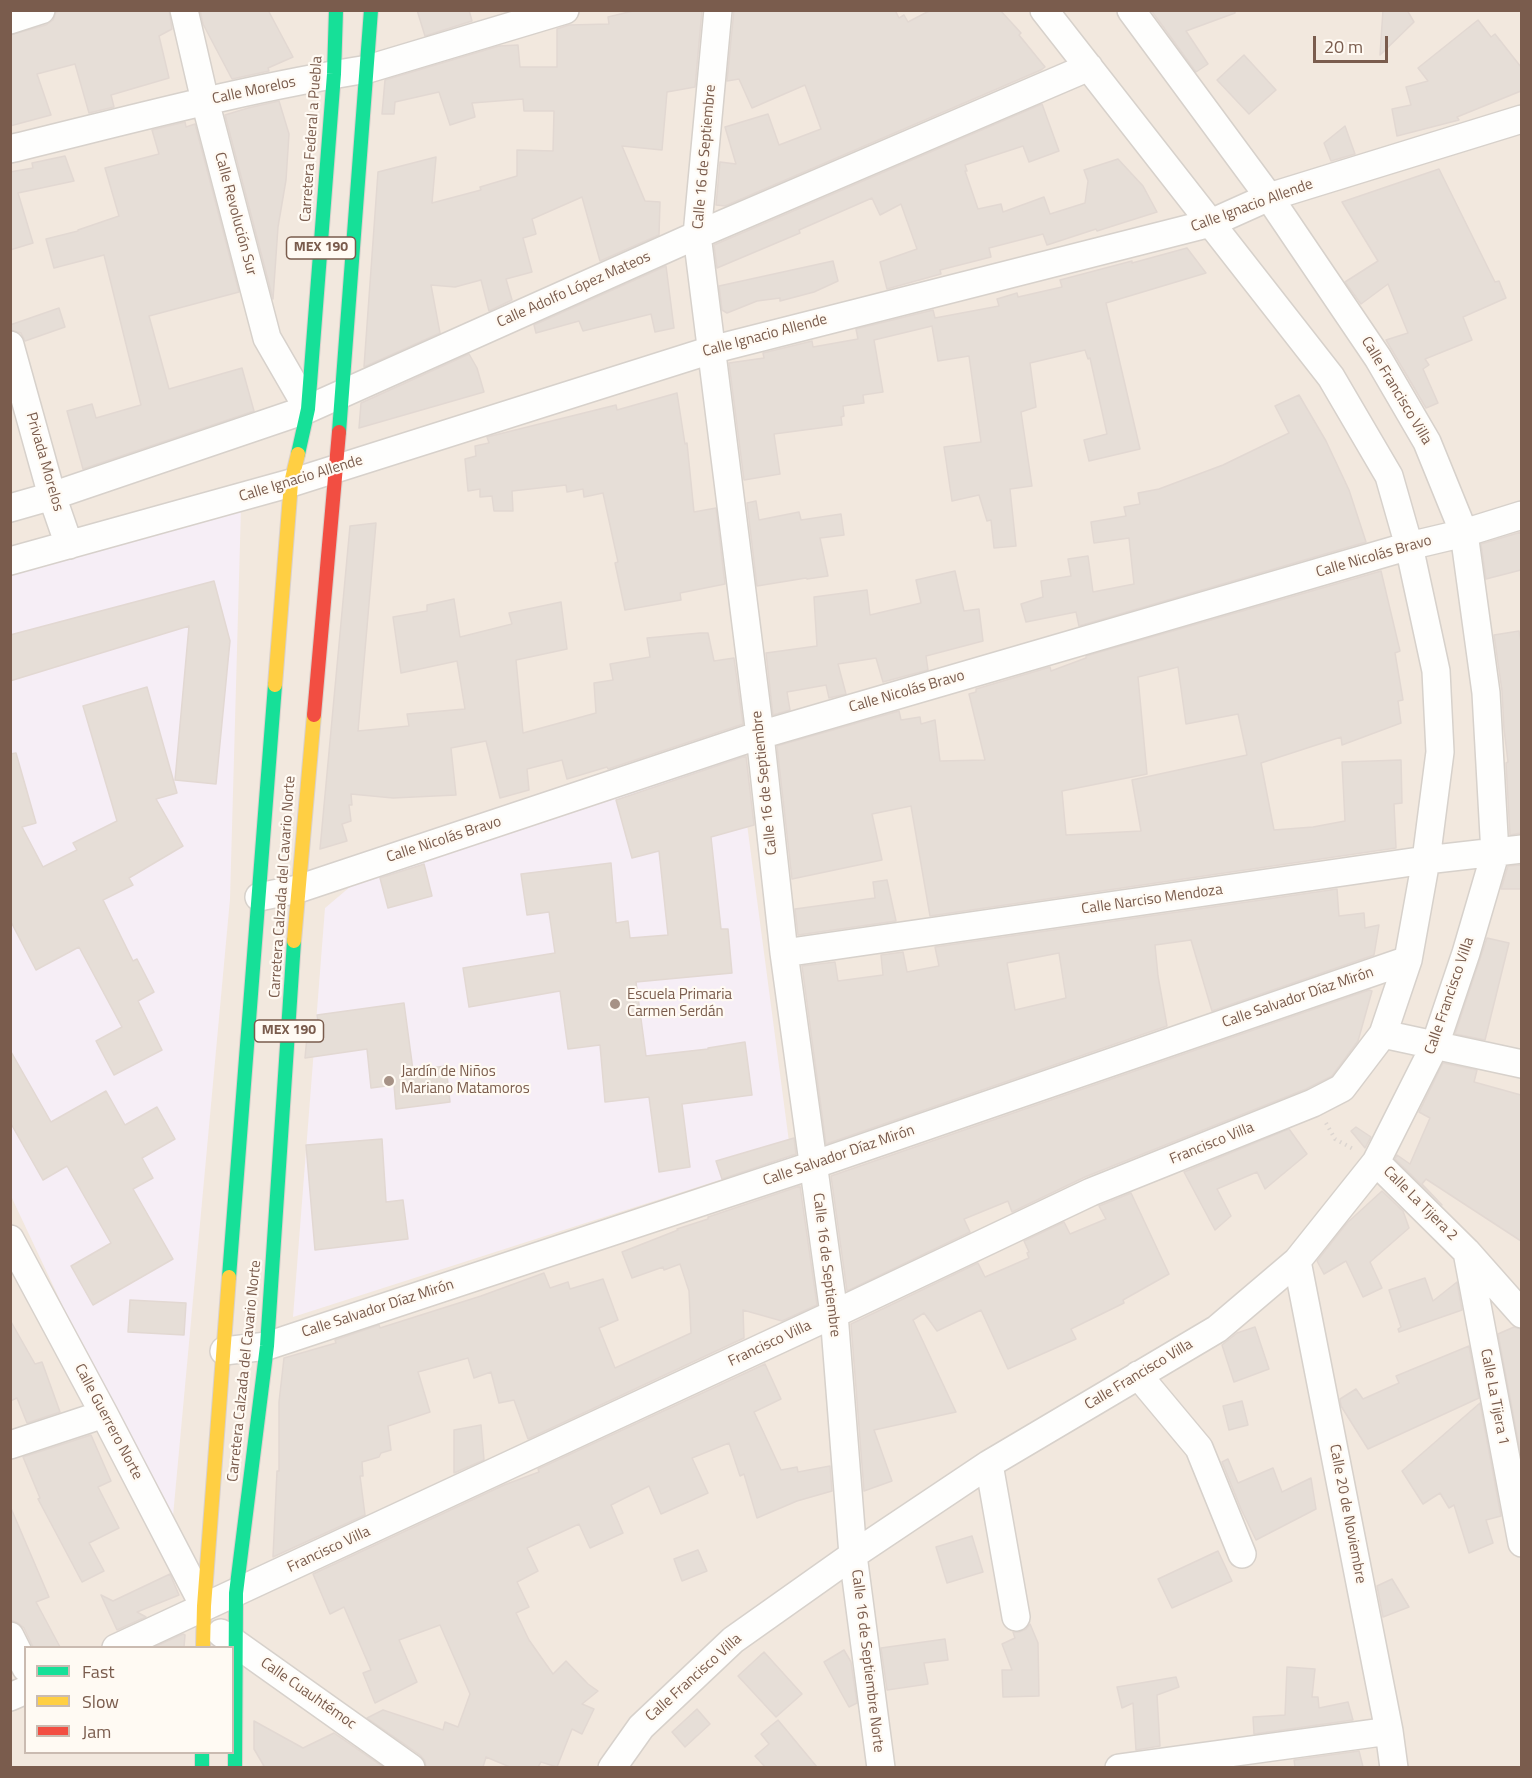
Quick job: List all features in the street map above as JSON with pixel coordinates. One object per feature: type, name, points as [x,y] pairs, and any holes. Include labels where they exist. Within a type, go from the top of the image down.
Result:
[{"type":"main road","name":"Carretera Federal a Puebla","points":[[291,483],[308,409],[334,74],[336,10]]},
{"type":"main road","name":"MEX 190","points":[[335,469],[343,393],[371,10]]},
{"type":"main road","name":"Carretera Calzada del Cavario Norte","points":[[236,1593],[267,1346],[298,889],[335,469]]},
{"type":"main road","name":"Carretera Calzada del Cavario Norte","points":[[204,1625],[291,483]]},
{"type":"main road","name":"MEX 190","points":[[236,1593],[236,1767]]},
{"type":"street","points":[[10,20],[41,10]]},
{"type":"street","name":"Calle Revolución Sur","points":[[184,10],[267,338],[308,409]]},
{"type":"street","name":"Calle Morelos","points":[[10,149],[206,101],[368,69],[565,10]]},
{"type":"street","name":"Calle 16 de Septiembre","points":[[718,10],[697,235],[760,735],[784,953],[834,1314],[853,1555]]},
{"type":"street","points":[[1044,10],[1331,377],[1389,476],[1408,546],[1436,671],[1440,752],[1426,860],[1408,960],[1383,1034],[1521,1064]]},
{"type":"street","name":"Calle Francisco Villa","points":[[612,1767],[640,1727],[733,1640],[853,1555],[989,1464],[1217,1329],[1297,1261],[1376,1162],[1435,1045],[1466,953],[1495,854],[1486,693],[1464,533],[1427,442],[1378,358],[1269,197],[1131,10]]},
{"type":"street","name":"Calle Adolfo López Mateos","points":[[10,508],[52,496],[308,409],[697,235],[1089,67]]},
{"type":"street","name":"Calle Ignacio Allende","points":[[10,561],[291,483],[711,350],[1211,223],[1269,197],[1521,119]]},
{"type":"street","name":"Privada Morelos","points":[[10,345],[52,496],[69,544]]},
{"type":"street","name":"Calle Nicolás Bravo","points":[[259,897],[298,889],[760,735],[1521,515]]},
{"type":"street","name":"Calle Narciso Mendoza","points":[[784,953],[1426,860],[1495,854],[1521,849]]},
{"type":"street","name":"Calle Salvador Díaz Mirón","points":[[224,1351],[267,1346],[813,1165],[1408,960]]},
{"type":"street","name":"Francisco Villa","points":[[120,1646],[204,1625],[236,1593],[1091,1192],[1313,1103],[1342,1088],[1383,1034]]},
{"type":"street","name":"Calle La Tijera 2","points":[[1376,1162],[1467,1252],[1521,1314]]},
{"type":"street","name":"Calle Guerrero Norte","points":[[10,1239],[105,1414],[204,1625]]},
{"type":"street","name":"Calle La Tijera 1","points":[[1467,1252],[1521,1543]]},
{"type":"street","name":"Calle 20 de Noviembre","points":[[1297,1261],[1389,1731],[1394,1767]]},
{"type":"street","points":[[1138,1375],[1199,1448],[1242,1554]]},
{"type":"street","points":[[10,1445],[105,1414]]},
{"type":"street","points":[[989,1464],[1016,1617]]},
{"type":"street","name":"Calle 16 de Septiembre Norte","points":[[853,1555],[881,1767]]},
{"type":"street","name":"Calle Cuauhtémoc","points":[[204,1625],[236,1643],[411,1767]]},
{"type":"street","points":[[10,1636],[24,1664]]},
{"type":"street","points":[[10,1697],[24,1691]]},
{"type":"street","points":[[1119,1767],[1389,1731]]},
{"type":"path","name":"Calle La Tijera 2","points":[[1313,1103],[1335,1139],[1376,1162]]},
{"type":"shaded area","points":[[11,11],[1521,11],[1521,1767],[11,1768]]},
{"type":"shaded area","points":[[241,507],[230,899],[173,1516],[161,1515],[11,1196],[10,573]]},
{"type":"shaded area","name":"Escuela Primaria Carmen Serdán","points":[[738,756],[791,1157],[293,1317],[325,908],[364,875]]},
{"type":"building","points":[[63,10],[169,10],[172,29],[159,36],[169,78],[111,95],[114,107],[89,113],[75,64],[37,74],[51,115],[10,126],[10,35],[46,25],[53,20],[56,12]]},
{"type":"building","points":[[200,10],[268,10],[293,57],[268,68],[269,71],[232,79],[203,24]]},
{"type":"building","points":[[417,10],[469,10],[472,21],[425,36]]},
{"type":"building","points":[[637,10],[702,10],[695,87],[667,92],[662,150],[622,146],[645,201],[660,202],[659,235],[600,261],[582,197],[532,219],[536,234],[523,238],[532,272],[506,279],[512,300],[489,311],[481,280],[455,287],[431,285],[440,333],[364,367],[378,172],[436,157],[432,203],[481,190],[480,187],[517,176],[517,150],[553,151],[554,111],[524,111],[523,99],[472,103],[475,117],[450,125],[439,92],[395,102],[394,114],[382,114],[385,80],[499,46],[518,45],[520,67],[557,67],[557,29],[569,25],[609,24],[608,17]]},
{"type":"building","points":[[734,10],[895,10],[899,18],[904,15],[908,22],[931,10],[1000,10],[1021,33],[1019,35],[1045,67],[725,206],[716,205],[720,162],[736,164],[725,127],[768,114],[779,145],[821,129],[805,85],[752,108],[739,79],[727,81]]},
{"type":"building","points":[[1151,10],[1235,10],[1235,13],[1186,31],[1208,64],[1196,72]]},
{"type":"building","points":[[1383,10],[1407,10],[1414,22],[1380,55]]},
{"type":"building","points":[[1478,20],[1491,37],[1495,34],[1521,67],[1521,91],[1457,117],[1459,120],[1397,136],[1392,109],[1411,105],[1406,87],[1428,81],[1418,68]]},
{"type":"building","points":[[1244,55],[1276,90],[1249,114],[1217,80]]},
{"type":"building","points":[[279,101],[289,134],[286,180],[278,227],[273,299],[225,115]]},
{"type":"building","points":[[1042,104],[1059,151],[1029,162],[1023,146],[965,165],[978,209],[1001,204],[1003,212],[1044,197],[1050,214],[1085,203],[1088,181],[1084,170],[1118,159],[1143,186],[1157,212],[1047,245],[1043,234],[989,248],[991,257],[940,270],[941,274],[887,289],[880,262],[917,249],[901,204],[880,215],[872,198],[799,230],[800,233],[717,268],[714,245]]},
{"type":"building","points":[[185,122],[186,127],[195,124],[239,292],[149,316],[169,389],[242,368],[254,411],[83,469],[67,411],[92,404],[96,418],[141,405],[104,255],[54,268],[46,239],[78,231],[119,216],[105,168],[159,154],[152,130]]},
{"type":"building","points":[[1345,126],[1355,154],[1331,161],[1324,143]]},
{"type":"building","points":[[65,156],[74,181],[18,193],[33,243],[10,250],[10,172],[33,168],[32,163]]},
{"type":"building","points":[[1439,169],[1495,282],[1499,281],[1506,298],[1463,317],[1472,340],[1425,359],[1429,365],[1423,369],[1438,403],[1426,408],[1386,340],[1408,333],[1388,284],[1361,304],[1345,282],[1378,261],[1342,202]]},
{"type":"building","points":[[1187,248],[1206,273],[1106,303],[1140,449],[1089,461],[1084,440],[1107,434],[1090,358],[1088,359],[1085,350],[1030,363],[1036,407],[1021,412],[1032,486],[1010,489],[1016,546],[994,548],[991,520],[987,521],[979,495],[952,501],[944,447],[981,442],[969,356],[938,361],[932,326],[874,340],[883,392],[863,395],[864,403],[843,406],[842,425],[774,434],[780,474],[744,480],[729,363],[764,358],[763,353],[812,341],[813,347],[858,339],[856,329],[933,310],[935,318],[999,306],[997,299],[1017,293],[1018,297],[1062,287],[1060,280]]},
{"type":"building","points":[[833,261],[838,281],[814,292],[780,301],[780,298],[757,301],[727,313],[722,310],[719,286]]},
{"type":"building","points":[[666,266],[674,328],[655,332],[651,314],[583,331],[579,321],[536,333],[534,325]]},
{"type":"building","points":[[59,308],[65,327],[25,341],[21,333],[10,330],[10,325]]},
{"type":"building","points":[[469,354],[477,368],[484,392],[359,428],[361,403]]},
{"type":"building","points":[[677,393],[685,444],[687,443],[694,512],[716,508],[725,584],[680,593],[681,600],[625,610],[615,563],[618,562],[603,493],[584,497],[583,489],[567,492],[566,485],[512,491],[513,511],[494,511],[492,496],[480,497],[480,489],[468,491],[465,459],[476,456],[475,446],[489,443],[487,437],[616,405],[617,410]]},
{"type":"building","points":[[1299,395],[1326,441],[1349,490],[1366,542],[1079,626],[1076,612],[1026,622],[1021,604],[1043,597],[1041,581],[1071,576],[1068,559],[1088,556],[1093,592],[1134,584],[1129,538],[1094,543],[1091,522],[1126,516],[1124,507],[1140,504],[1138,493],[1159,489],[1223,465],[1289,433],[1275,406]]},
{"type":"building","points":[[756,501],[759,520],[799,512],[801,520],[841,514],[844,535],[820,538],[828,576],[757,586],[747,503]]},
{"type":"building","points":[[376,523],[358,731],[409,726],[407,714],[465,709],[457,661],[401,673],[393,617],[427,611],[427,605],[454,599],[460,637],[512,624],[509,613],[561,602],[567,649],[516,660],[523,733],[596,713],[594,683],[613,680],[610,664],[650,657],[647,638],[700,633],[708,633],[714,661],[734,658],[743,724],[608,769],[607,767],[567,779],[562,760],[527,769],[529,790],[500,798],[486,741],[451,748],[456,795],[393,798],[351,794],[352,805],[349,805],[351,821],[342,824],[347,841],[320,849],[350,526]]},
{"type":"building","points":[[1521,532],[1521,570],[1486,579],[1481,544]]},
{"type":"building","points":[[955,571],[964,611],[979,609],[983,641],[926,656],[928,670],[883,682],[876,658],[838,664],[846,694],[829,698],[826,685],[787,692],[790,710],[773,715],[766,653],[817,646],[814,597],[867,590],[870,615],[921,603],[916,580]]},
{"type":"building","points":[[1381,571],[1400,651],[1395,653],[1403,700],[1398,701],[1401,723],[1342,745],[1341,737],[1261,763],[1274,830],[1313,827],[1345,821],[1342,762],[1401,760],[1402,803],[1394,804],[1396,848],[930,916],[911,806],[872,814],[882,860],[792,879],[777,746],[899,711],[901,720],[920,717],[921,724],[935,720],[940,761],[985,760],[969,694],[976,692],[976,689],[1050,667],[1051,671],[1086,658],[1086,656]],"holes":[[[1178,667],[1186,724],[1238,714],[1247,755],[1132,780],[1141,831],[1066,835],[1062,791],[1147,774],[1138,677]]]},
{"type":"building","points":[[214,581],[230,641],[216,784],[175,780],[189,626],[10,681],[10,635]]},
{"type":"building","points":[[1519,631],[1521,642],[1521,833],[1510,835],[1506,763],[1508,762],[1502,691],[1494,635]]},
{"type":"building","points":[[147,687],[177,793],[156,799],[183,846],[129,878],[133,885],[103,900],[133,961],[137,959],[154,992],[138,1001],[162,1050],[114,1075],[96,1041],[122,1027],[79,947],[36,970],[10,920],[10,754],[16,753],[36,823],[22,827],[43,867],[77,850],[73,843],[117,821],[83,706]]},
{"type":"building","points":[[746,756],[754,825],[711,837],[721,929],[728,929],[732,973],[636,982],[646,1056],[745,1042],[752,1095],[682,1104],[690,1167],[659,1172],[649,1097],[605,1102],[600,1045],[568,1049],[560,991],[469,1007],[463,968],[555,953],[549,912],[527,915],[521,874],[611,863],[616,923],[628,921],[630,938],[668,935],[659,851],[632,858],[616,800]]},
{"type":"building","points":[[424,864],[432,896],[388,908],[380,878]]},
{"type":"building","points":[[1521,865],[1521,889],[1501,889],[1508,866]]},
{"type":"building","points":[[887,880],[896,921],[798,935],[795,909],[875,898],[873,882]]},
{"type":"building","points":[[1337,889],[1339,916],[1364,913],[1365,928],[1379,925],[1374,955],[1212,1011],[1191,940],[1155,945],[1167,1026],[826,1144],[802,966],[835,962],[838,981],[883,975],[881,955],[903,952],[907,972],[939,966],[935,947]],"holes":[[[1059,953],[1066,998],[1015,1010],[1007,963]]]},
{"type":"building","points":[[1487,938],[1509,943],[1485,1040],[1455,1034]]},
{"type":"building","points":[[1369,990],[1372,991],[1358,1041],[1332,1076],[1306,1089],[1085,1177],[1012,1212],[1008,1201],[964,1219],[970,1232],[847,1291],[831,1176]]},
{"type":"building","points":[[404,1003],[413,1070],[446,1066],[450,1102],[396,1109],[394,1085],[371,1088],[367,1049],[305,1058],[308,1026],[318,1024],[317,1015]]},
{"type":"building","points":[[10,1050],[51,1122],[106,1091],[125,1125],[157,1107],[175,1139],[142,1158],[153,1178],[133,1189],[173,1259],[93,1305],[71,1266],[111,1243],[67,1166],[43,1180],[10,1122]]},
{"type":"building","points":[[1443,1063],[1477,1070],[1474,1082],[1521,1095],[1521,1241],[1426,1179],[1422,1184],[1442,1205],[1395,1159],[1397,1155],[1410,1164],[1430,1118],[1419,1112]]},
{"type":"building","points":[[1356,1127],[1371,1137],[1365,1148],[1351,1131]]},
{"type":"building","points":[[1289,1129],[1307,1154],[1265,1189],[1257,1172],[1217,1189],[1231,1216],[1215,1230],[1184,1172]]},
{"type":"building","points":[[794,1138],[796,1154],[722,1179],[716,1161]]},
{"type":"building","points":[[382,1139],[386,1202],[403,1200],[408,1239],[315,1250],[306,1145]]},
{"type":"building","points":[[800,1186],[817,1305],[782,1321],[743,1310],[744,1338],[528,1439],[514,1400],[499,1403],[491,1372],[474,1378],[468,1358],[418,1372],[430,1412],[388,1426],[391,1450],[381,1453],[379,1457],[362,1462],[363,1476],[360,1476],[365,1515],[273,1557],[277,1471],[279,1471],[279,1402],[284,1358],[336,1343],[335,1340],[379,1325],[380,1328],[481,1296],[544,1273],[550,1288],[568,1282],[570,1289],[603,1279],[618,1320],[599,1328],[615,1368],[691,1333],[689,1291],[680,1264],[664,1270],[663,1267],[632,1278],[622,1252],[708,1219],[708,1217]]},
{"type":"building","points":[[1382,1191],[1403,1211],[1409,1228],[1370,1262],[1382,1288],[1363,1297],[1346,1261],[1324,1274],[1317,1261],[1347,1223]]},
{"type":"building","points":[[1131,1193],[1169,1274],[1123,1300],[1124,1303],[1071,1329],[1076,1339],[1008,1369],[981,1310],[937,1331],[924,1313],[913,1320],[956,1412],[874,1430],[892,1481],[864,1491],[851,1324],[978,1263],[985,1277],[1029,1258],[1024,1241],[1064,1222],[1070,1234],[1106,1219],[1099,1206]]},
{"type":"building","points":[[1425,1278],[1433,1301],[1457,1282],[1462,1310],[1399,1332],[1398,1329],[1401,1327],[1389,1290]]},
{"type":"building","points":[[130,1300],[186,1303],[184,1335],[128,1332]]},
{"type":"building","points":[[10,1320],[35,1364],[42,1362],[60,1412],[27,1423],[17,1398],[10,1401]]},
{"type":"building","points":[[1255,1327],[1269,1369],[1234,1382],[1222,1345],[1237,1333]]},
{"type":"building","points":[[1514,1327],[1521,1329],[1521,1456],[1498,1334]]},
{"type":"building","points":[[1469,1346],[1479,1398],[1368,1449],[1341,1406],[1340,1399],[1356,1389],[1363,1399],[1399,1383],[1396,1376]]},
{"type":"building","points":[[765,1364],[781,1399],[754,1412],[781,1470],[797,1467],[798,1472],[830,1466],[832,1491],[797,1501],[757,1518],[744,1474],[740,1476],[729,1443],[692,1458],[708,1493],[661,1514],[649,1486],[611,1505],[623,1533],[590,1548],[579,1524],[527,1548],[538,1571],[517,1582],[529,1607],[516,1613],[529,1640],[553,1674],[566,1661],[598,1691],[582,1704],[594,1709],[582,1734],[572,1729],[557,1767],[541,1762],[538,1767],[510,1767],[486,1757],[483,1767],[426,1767],[420,1755],[367,1718],[383,1710],[443,1730],[445,1722],[458,1727],[470,1694],[440,1625],[399,1640],[417,1682],[375,1703],[363,1673],[371,1670],[344,1607],[330,1614],[313,1574],[504,1485],[539,1472],[538,1469]]},
{"type":"building","points":[[1242,1401],[1248,1425],[1229,1430],[1223,1406]]},
{"type":"building","points":[[1480,1403],[1501,1516],[1486,1520],[1493,1543],[1469,1553],[1454,1505],[1449,1508],[1440,1493],[1423,1504],[1402,1471]]},
{"type":"building","points":[[481,1425],[484,1460],[454,1473],[454,1430]]},
{"type":"building","points":[[91,1435],[111,1481],[98,1487],[119,1528],[89,1543],[104,1571],[82,1582],[38,1499],[40,1498],[23,1457]]},
{"type":"building","points":[[1228,1459],[1238,1483],[1273,1468],[1282,1492],[1311,1478],[1316,1509],[1256,1540],[1222,1462]]},
{"type":"building","points":[[10,1506],[49,1597],[36,1602],[59,1646],[33,1646],[24,1628],[10,1620]]},
{"type":"building","points":[[972,1536],[983,1572],[947,1583],[936,1547]]},
{"type":"building","points":[[698,1550],[707,1571],[682,1581],[674,1559]]},
{"type":"building","points":[[1218,1551],[1232,1581],[1172,1608],[1158,1579]]},
{"type":"building","points":[[170,1574],[179,1595],[137,1612],[146,1617],[117,1630],[101,1595],[113,1601]]},
{"type":"building","points":[[1392,1579],[1409,1607],[1383,1617],[1377,1586]]},
{"type":"building","points":[[1030,1624],[1038,1643],[1039,1696],[1003,1697],[1002,1670],[1012,1670],[1002,1644],[1015,1638],[1013,1632],[1026,1629]]},
{"type":"building","points":[[183,1634],[185,1635],[184,1646],[156,1646]]},
{"type":"building","points":[[945,1639],[948,1660],[924,1663],[928,1684],[887,1690],[881,1648]]},
{"type":"building","points":[[844,1650],[851,1662],[857,1703],[849,1707],[824,1662]]},
{"type":"building","points":[[764,1652],[802,1694],[776,1717],[738,1676]]},
{"type":"building","points":[[1287,1667],[1315,1669],[1312,1697],[1318,1697],[1319,1708],[1348,1702],[1353,1720],[1254,1734],[1253,1717],[1285,1715]]},
{"type":"building","points":[[1176,1677],[1179,1687],[1157,1695],[1160,1746],[1136,1750],[1133,1703],[1122,1708],[1117,1687]]},
{"type":"building","points":[[697,1709],[710,1724],[685,1747],[672,1732]]},
{"type":"building","points":[[778,1720],[817,1767],[765,1767],[755,1756],[769,1744],[761,1734]]},
{"type":"building","points":[[254,1721],[303,1748],[334,1733],[383,1767],[260,1767],[264,1766],[254,1749]]},
{"type":"building","points":[[1359,1751],[1363,1767],[1295,1767],[1294,1760]]},
{"type":"traffic: fast","points":[[298,454],[308,409],[334,74],[336,10]]},
{"type":"traffic: fast","points":[[339,432],[371,10]]},
{"type":"traffic: fast","points":[[229,1277],[275,685]]},
{"type":"traffic: fast","points":[[235,1768],[236,1593],[267,1346],[294,941]]},
{"type":"traffic: fast","points":[[202,1754],[202,1768]]},
{"type":"traffic: slow","points":[[275,685],[291,483],[298,454]]},
{"type":"traffic: slow","points":[[294,941],[314,715]]},
{"type":"traffic: slow","points":[[203,1646],[204,1606],[229,1277]]},
{"type":"traffic: jam","points":[[314,715],[339,432]]},
{"type":"place","name":"Escuela Primaria Carmen Serdán","points":[[615,1004]]},
{"type":"place","name":"Jardín de Niños Mariano Matamoros","points":[[389,1081]]}]
